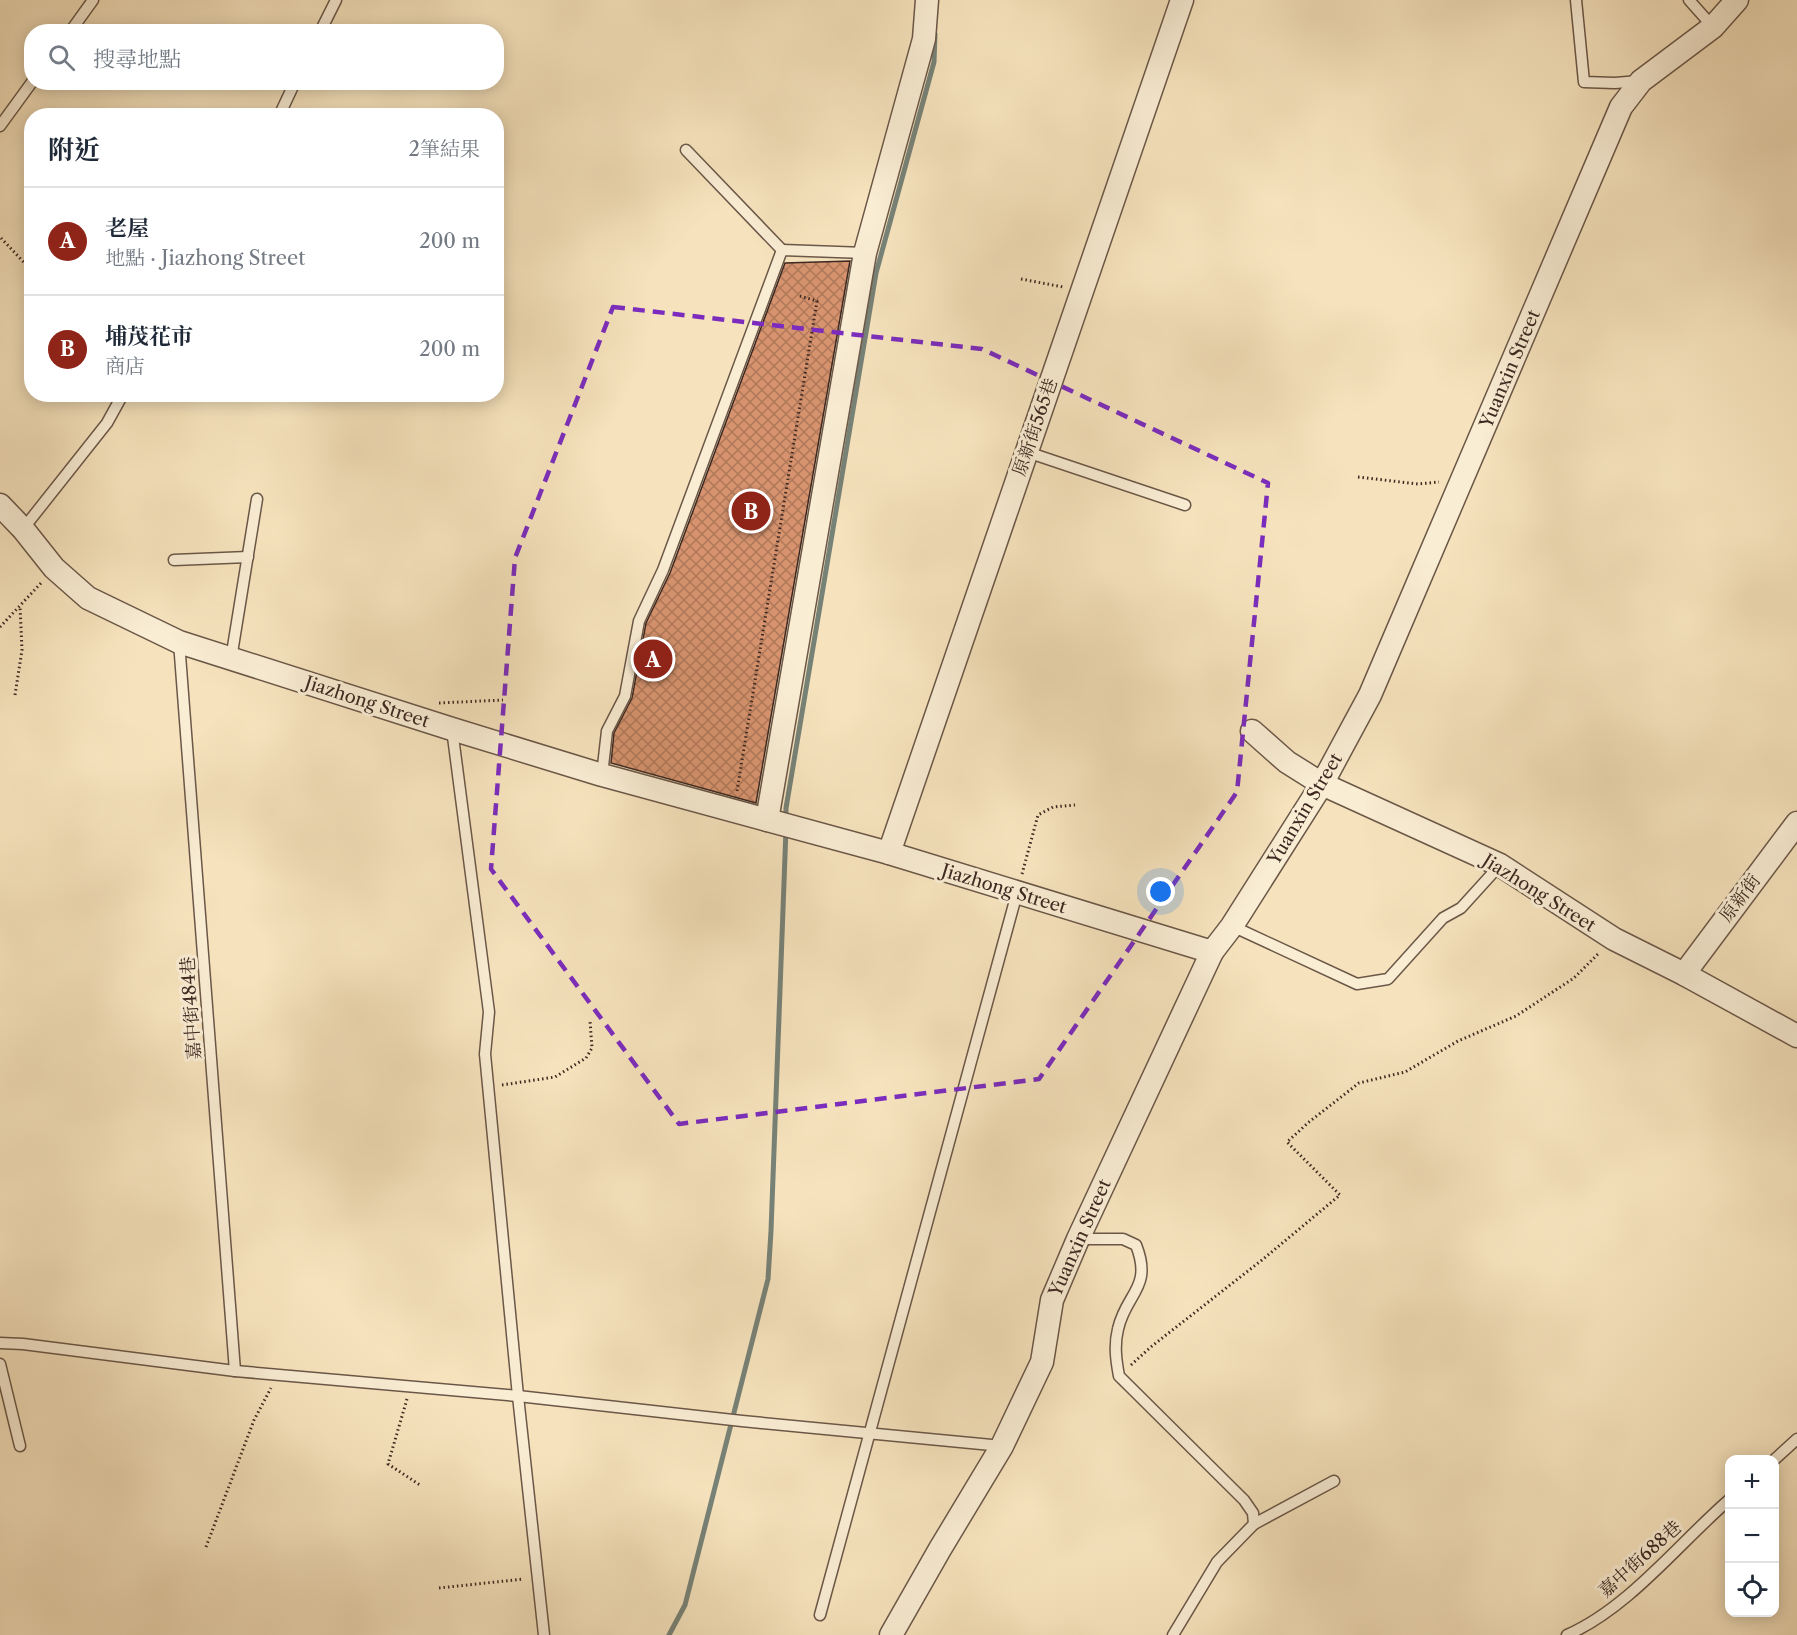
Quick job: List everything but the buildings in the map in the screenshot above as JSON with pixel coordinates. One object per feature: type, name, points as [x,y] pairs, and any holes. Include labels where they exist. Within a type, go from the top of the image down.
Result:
[{"type":"street","points":[[780,824],[865,253],[924,39],[927,0]]},
{"type":"street","name":"原新街565巷","points":[[889,853],[1182,0]]},
{"type":"street","name":"Yuanxin Street","points":[[891,1635],[1002,1446],[1042,1362],[1052,1300],[1077,1239],[1212,952],[1232,926],[1322,784],[1370,695],[1621,107],[1641,81],[1713,27],[1737,0]]},
{"type":"street","name":"Jiazhong Street","points":[[0,505],[23,529],[54,568],[88,598],[179,642],[602,775],[889,853],[1212,952]]},
{"type":"street","name":"Jiazhong Street","points":[[1252,731],[1287,762],[1322,784],[1500,865],[1614,939],[1684,974],[1797,1036]]},
{"type":"street","name":"原新街","points":[[1684,974],[1797,823]]},
{"type":"lane","points":[[76,24],[93,0]]},
{"type":"lane","points":[[324,24],[336,0]]},
{"type":"lane","points":[[1576,0],[1584,82],[1641,81]]},
{"type":"lane","points":[[1689,0],[1713,27]]},
{"type":"lane","points":[[0,126],[26,90]]},
{"type":"lane","points":[[283,108],[291,90]]},
{"type":"lane","points":[[686,150],[782,250],[865,253]]},
{"type":"lane","points":[[602,775],[607,731],[625,696],[639,621],[663,570],[782,250]]},
{"type":"lane","points":[[23,529],[107,423],[119,402]]},
{"type":"lane","points":[[1027,452],[1185,505]]},
{"type":"lane","points":[[231,659],[257,499]]},
{"type":"lane","points":[[174,560],[248,557]]},
{"type":"lane","name":"嘉中街484巷","points":[[179,642],[235,1371]]},
{"type":"lane","points":[[452,729],[489,1012],[485,1054],[544,1635]]},
{"type":"lane","points":[[1232,926],[1357,984],[1388,979],[1443,918],[1461,908],[1500,865]]},
{"type":"lane","points":[[820,1615],[1017,893]]},
{"type":"lane","points":[[1077,1239],[1123,1239],[1136,1245],[1143,1261],[1141,1282],[1118,1327],[1115,1350],[1119,1376],[1244,1500],[1253,1513],[1254,1524]]},
{"type":"lane","points":[[0,1343],[235,1371],[518,1395],[723,1419],[1002,1446]]},
{"type":"lane","points":[[0,1364],[20,1446]]},
{"type":"lane","points":[[1779,1455],[1797,1439]]},
{"type":"lane","points":[[1173,1635],[1217,1562],[1254,1524],[1334,1481]]},
{"type":"lane","name":"嘉中街688巷","points":[[1567,1635],[1581,1629],[1625,1599],[1725,1504]]},
{"type":"path","points":[[1,238],[24,262]]},
{"type":"path","points":[[1021,279],[1082,291]]},
{"type":"path","points":[[733,811],[817,300],[800,296]]},
{"type":"path","points":[[1358,477],[1419,484],[1462,480]]},
{"type":"path","points":[[0,627],[54,568]]},
{"type":"path","points":[[15,695],[22,650],[20,606]]},
{"type":"path","points":[[434,703],[503,700]]},
{"type":"path","points":[[1017,893],[1038,815],[1053,807],[1075,805]]},
{"type":"path","points":[[1119,1376],[1152,1346],[1262,1260],[1340,1195],[1287,1142],[1309,1122],[1359,1083],[1405,1072],[1458,1041],[1516,1016],[1574,978],[1614,939]]},
{"type":"path","points":[[488,1087],[555,1077],[586,1058],[592,1048],[590,1021]]},
{"type":"path","points":[[206,1547],[254,1420],[278,1374]]},
{"type":"path","points":[[411,1386],[388,1464],[420,1485]]},
{"type":"path","points":[[439,1588],[538,1578]]},
{"type":"highlighted area","points":[[613,307],[982,349],[1268,483],[1237,792],[1039,1079],[679,1124],[491,869],[515,558]]},
{"type":"waterway","points":[[786,820],[786,808],[876,273],[934,62],[935,34]]},
{"type":"waterway","points":[[669,1635],[685,1605],[768,1279],[786,829]]},
{"type":"place","name":"埔茂花市","points":[[751,511]]},
{"type":"place","name":"老屋","points":[[653,659]]}]
